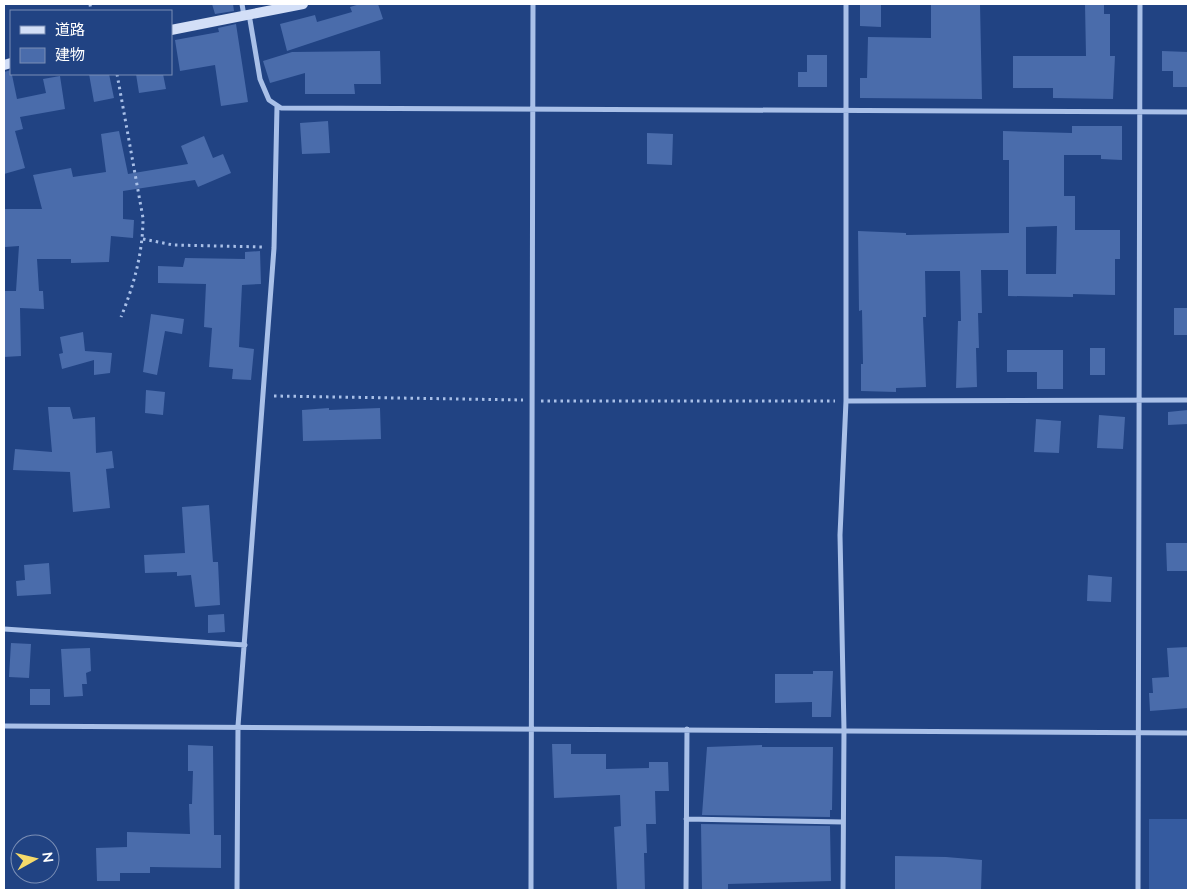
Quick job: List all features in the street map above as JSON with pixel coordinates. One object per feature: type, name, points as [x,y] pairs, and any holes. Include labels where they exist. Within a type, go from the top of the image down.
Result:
[{"type":"main road","points":[[172,30],[303,4]]},
{"type":"street","points":[[242,4],[247,15],[260,79],[269,100],[281,108],[844,112],[1188,112]]},
{"type":"street","points":[[531,890],[533,4]]},
{"type":"street","points":[[843,890],[844,730],[840,535],[846,401],[844,112],[846,4]]},
{"type":"street","points":[[1138,890],[1140,4]]},
{"type":"street","points":[[238,890],[238,726],[274,248],[277,106]]},
{"type":"street","points":[[846,401],[1188,400]]},
{"type":"street","points":[[4,629],[244,645]]},
{"type":"street","points":[[4,726],[1188,733]]},
{"type":"street","points":[[686,890],[687,729]]},
{"type":"street","points":[[686,819],[843,822]]},
{"type":"path","points":[[117,75],[142,218],[143,239],[133,287],[121,317]]},
{"type":"path","points":[[143,239],[174,245],[274,248]]},
{"type":"path","points":[[263,396],[528,400]]},
{"type":"path","points":[[537,401],[846,401]]},
{"type":"shaded area","points":[[1149,819],[1188,819],[1188,890],[1149,890]]},
{"type":"building","points":[[212,4],[233,4],[234,11],[215,14]]},
{"type":"building","points":[[360,4],[378,4],[383,19],[287,51],[280,24],[315,15],[317,22],[352,12],[350,7]]},
{"type":"building","points":[[860,4],[881,4],[881,27],[860,26]]},
{"type":"building","points":[[931,4],[980,4],[982,99],[860,98],[860,78],[867,78],[868,37],[931,38]]},
{"type":"building","points":[[1085,4],[1104,4],[1104,14],[1110,14],[1110,56],[1115,56],[1113,99],[1053,98],[1053,88],[1013,88],[1013,56],[1086,56]]},
{"type":"building","points":[[236,24],[248,102],[221,106],[215,65],[180,71],[175,40],[219,32],[218,28]]},
{"type":"building","points":[[380,51],[381,84],[354,84],[355,94],[305,94],[305,73],[270,83],[263,61],[292,52]]},
{"type":"building","points":[[1162,51],[1188,52],[1188,87],[1173,87],[1173,71],[1162,71]]},
{"type":"building","points":[[807,55],[827,55],[827,87],[798,87],[798,72],[807,72]]},
{"type":"building","points":[[10,70],[17,99],[46,93],[43,79],[60,76],[65,109],[20,117],[23,129],[15,131],[25,168],[4,174],[4,72]]},
{"type":"building","points":[[89,75],[109,75],[114,98],[94,102]]},
{"type":"building","points":[[136,75],[163,75],[166,89],[139,93]]},
{"type":"building","points":[[328,121],[330,153],[302,154],[300,123]]},
{"type":"building","points":[[1072,126],[1122,126],[1122,160],[1101,159],[1101,155],[1064,155],[1064,196],[1075,196],[1075,230],[1120,230],[1120,259],[1115,259],[1115,295],[1073,294],[1073,297],[1008,296],[1008,270],[981,270],[982,313],[978,313],[979,348],[976,348],[977,387],[956,388],[958,321],[961,321],[960,271],[925,271],[926,317],[923,317],[926,387],[896,388],[896,392],[861,391],[861,364],[863,364],[862,310],[859,311],[858,231],[906,233],[906,235],[1009,233],[1009,160],[1003,160],[1003,131],[1072,133]],"holes":[[[1057,226],[1056,274],[1026,274],[1026,227]]]},
{"type":"building","points":[[119,131],[128,174],[188,164],[181,146],[204,136],[213,158],[223,154],[231,173],[198,187],[195,180],[123,191],[123,219],[134,220],[133,238],[111,236],[109,262],[71,263],[71,259],[37,259],[39,291],[43,291],[44,309],[20,308],[21,356],[4,357],[4,291],[16,291],[19,246],[5,247],[4,209],[42,209],[33,175],[71,168],[73,177],[106,172],[101,134]]},
{"type":"building","points":[[647,133],[673,134],[672,165],[647,164]]},
{"type":"building","points":[[260,251],[261,284],[242,285],[239,347],[254,349],[251,380],[232,379],[233,369],[209,367],[212,328],[204,327],[206,284],[158,283],[158,266],[183,267],[185,258],[245,259],[245,252]]},
{"type":"building","points":[[1174,308],[1188,308],[1188,335],[1174,335]]},
{"type":"building","points":[[151,314],[184,319],[182,334],[165,331],[157,375],[143,372]]},
{"type":"building","points":[[83,332],[85,351],[112,353],[110,373],[94,375],[94,360],[62,369],[59,354],[63,353],[60,337]]},
{"type":"building","points":[[1090,348],[1105,348],[1105,375],[1090,375]]},
{"type":"building","points":[[1007,350],[1063,350],[1063,389],[1037,389],[1037,372],[1007,372]]},
{"type":"building","points":[[146,390],[165,392],[163,415],[145,413]]},
{"type":"building","points":[[48,407],[70,407],[73,419],[95,417],[96,453],[112,451],[114,468],[106,469],[110,508],[73,512],[70,472],[13,470],[15,449],[52,452]]},
{"type":"building","points":[[329,408],[329,410],[380,408],[381,439],[303,441],[302,410]]},
{"type":"building","points":[[1188,410],[1188,424],[1168,425],[1168,412]]},
{"type":"building","points":[[1099,415],[1125,417],[1123,449],[1097,448]]},
{"type":"building","points":[[1036,419],[1061,421],[1059,453],[1034,452]]},
{"type":"building","points":[[209,505],[213,562],[218,562],[220,605],[195,607],[191,575],[177,576],[177,572],[145,573],[144,555],[185,553],[182,507]]},
{"type":"building","points":[[1166,543],[1188,543],[1188,571],[1167,571]]},
{"type":"building","points":[[49,563],[51,594],[17,596],[16,581],[25,580],[24,565]]},
{"type":"building","points":[[1088,575],[1112,577],[1111,602],[1087,601]]},
{"type":"building","points":[[224,614],[225,632],[208,633],[208,615]]},
{"type":"building","points":[[11,643],[31,644],[29,678],[9,677]]},
{"type":"building","points":[[1188,647],[1188,708],[1150,711],[1149,693],[1153,693],[1152,678],[1169,677],[1167,648]]},
{"type":"building","points":[[90,648],[91,671],[86,673],[87,684],[82,684],[83,696],[64,697],[61,649]]},
{"type":"building","points":[[813,671],[833,671],[831,717],[812,717],[812,702],[775,703],[775,674],[813,674]]},
{"type":"building","points":[[30,689],[50,689],[50,705],[30,705]]},
{"type":"building","points":[[552,744],[571,744],[571,754],[606,754],[606,769],[649,768],[649,762],[668,762],[669,791],[655,791],[656,824],[646,824],[647,853],[644,853],[645,890],[617,890],[614,827],[621,826],[620,795],[554,798]]},
{"type":"building","points":[[188,745],[213,746],[214,835],[221,835],[221,868],[150,867],[150,873],[120,873],[120,881],[97,881],[96,848],[127,847],[127,832],[190,834],[189,804],[192,804],[193,771],[188,771]]},
{"type":"building","points":[[762,745],[762,747],[833,747],[832,810],[830,810],[830,817],[702,815],[707,747]]},
{"type":"building","points":[[701,824],[830,826],[831,881],[728,884],[728,889],[702,889]]},
{"type":"building","points":[[895,856],[982,860],[981,890],[895,889]]}]
